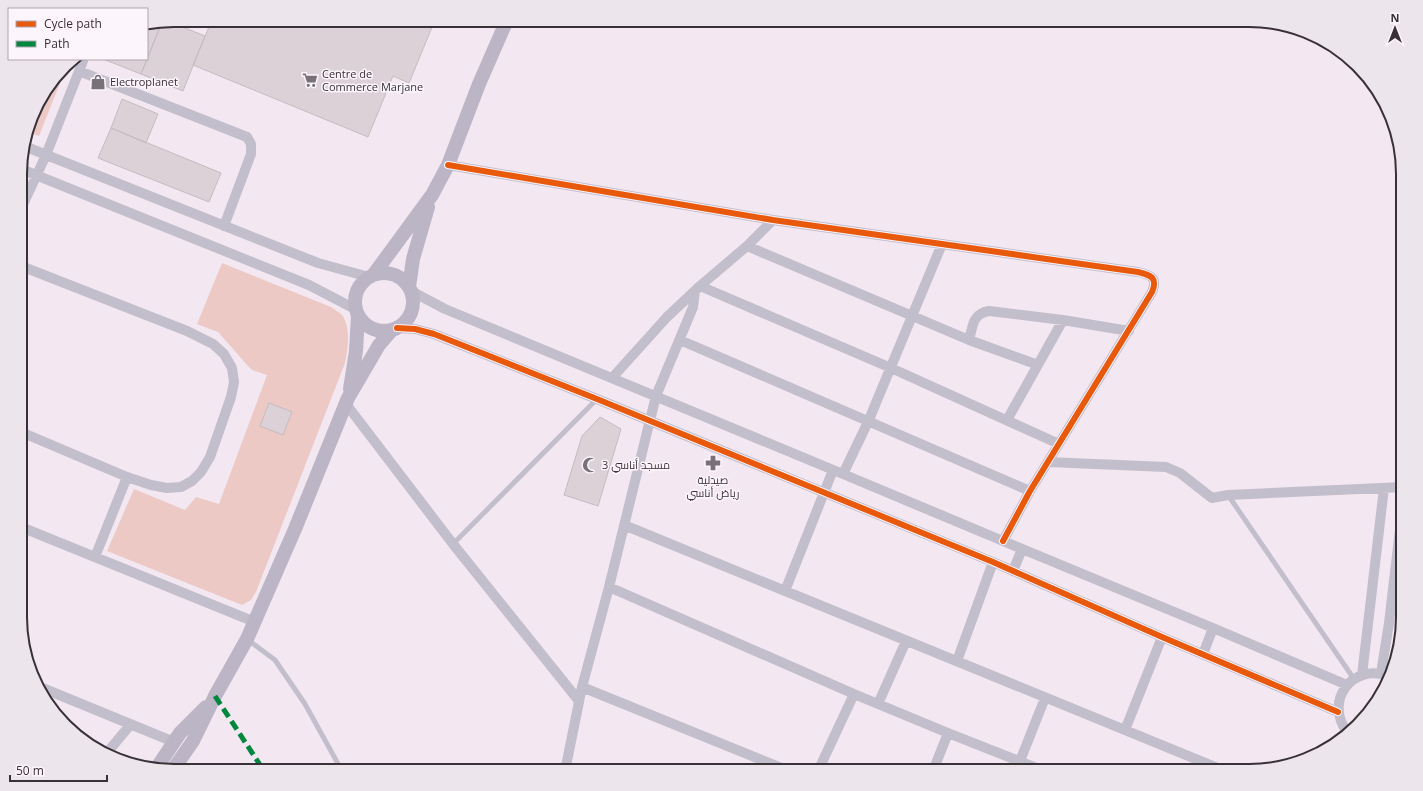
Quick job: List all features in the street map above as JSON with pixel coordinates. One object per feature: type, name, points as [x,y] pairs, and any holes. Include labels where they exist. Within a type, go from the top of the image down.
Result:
[{"type":"street","points":[[479,84],[494,27]]},
{"type":"street","points":[[504,27],[479,84],[448,165],[432,195],[371,276],[362,282],[356,290],[354,300],[356,312],[356,351],[347,401],[453,544],[579,700]]},
{"type":"street","points":[[27,197],[46,155],[82,60]]},
{"type":"street","points":[[79,71],[247,137],[251,144],[251,154],[224,226]]},
{"type":"street","points":[[30,148],[318,263],[371,276],[383,273],[393,274],[402,279],[410,289],[445,309],[1213,628],[1354,680]]},
{"type":"street","points":[[448,165],[773,220],[1138,272],[1153,278],[1155,282],[1154,287],[1129,331],[1030,492],[1003,542]]},
{"type":"street","points":[[27,171],[309,285],[356,312],[361,322],[372,329],[379,331],[415,329],[434,334],[650,420],[993,562],[1162,637],[1338,712]]},
{"type":"street","points":[[177,764],[193,741],[248,639],[347,401],[379,345],[395,329],[404,323],[409,316],[413,300],[410,289],[413,259],[432,195]]},
{"type":"street","points":[[612,378],[667,317],[697,288],[747,246],[773,220]]},
{"type":"street","points":[[843,474],[868,422],[942,244]]},
{"type":"street","points":[[747,246],[912,317],[969,340],[1038,365]]},
{"type":"street","points":[[27,268],[187,331],[213,344],[224,354],[232,368],[234,382],[231,397],[210,457],[201,472],[192,481],[181,486],[167,488],[151,485],[127,477],[27,435]]},
{"type":"street","points":[[566,764],[582,687],[609,587],[656,396],[693,307],[697,288]]},
{"type":"street","points":[[697,288],[891,368],[1059,444]]},
{"type":"street","points":[[969,340],[976,318],[979,314],[983,312],[998,311],[1129,331]]},
{"type":"street","points":[[1007,420],[1063,320]]},
{"type":"street","points":[[680,340],[1030,492]]},
{"type":"street","points":[[1048,462],[1166,467],[1180,473],[1212,498],[1228,495],[1396,487]]},
{"type":"street","points":[[785,591],[833,470]]},
{"type":"street","points":[[95,557],[127,477]]},
{"type":"street","points":[[1354,680],[1384,488]]},
{"type":"street","points":[[624,525],[1208,764]]},
{"type":"street","points":[[27,529],[255,622]]},
{"type":"street","points":[[1013,571],[1022,549]]},
{"type":"street","points":[[957,661],[993,562]]},
{"type":"street","points":[[1344,728],[1338,712],[1342,693],[1354,680],[1371,673],[1384,674],[1396,564]]},
{"type":"street","points":[[609,587],[854,694],[1027,764]]},
{"type":"street","points":[[1203,654],[1213,628]]},
{"type":"street","points":[[1125,730],[1162,637]]},
{"type":"street","points":[[878,704],[906,641]]},
{"type":"street","points":[[582,687],[772,764]]},
{"type":"street","points":[[46,689],[174,742]]},
{"type":"street","points":[[821,764],[854,694]]},
{"type":"street","points":[[160,763],[180,733],[216,696]]},
{"type":"street","points":[[1020,761],[1045,698]]},
{"type":"street","points":[[110,749],[131,724]]},
{"type":"street","points":[[936,764],[948,733]]},
{"type":"lane","points":[[453,544],[597,399]]},
{"type":"lane","points":[[1228,495],[1354,680]]},
{"type":"lane","points":[[248,639],[275,660],[305,704],[338,764]]},
{"type":"shaded area","points":[[61,80],[39,136],[33,134],[38,118],[42,109]]},
{"type":"shaded area","points":[[222,263],[331,307],[342,315],[348,332],[348,345],[345,363],[256,592],[251,600],[242,605],[107,551],[134,489],[185,510],[196,497],[219,504],[267,375],[252,370],[218,332],[197,324]]},
{"type":"building","points":[[183,27],[205,36],[183,91],[141,74],[147,60],[148,60],[160,28]]},
{"type":"building","name":"Centre de Commerce Marjane","points":[[209,27],[432,27],[409,83],[393,76],[368,137],[193,65]]},
{"type":"building","points":[[160,28],[148,57],[148,30]]},
{"type":"building","points":[[106,60],[147,60],[141,74]]},
{"type":"building","points":[[122,99],[158,114],[146,143],[111,128]]},
{"type":"building","points":[[111,128],[221,173],[209,202],[98,158]]},
{"type":"building","points":[[269,403],[292,412],[283,435],[260,426]]},
{"type":"building","points":[[600,417],[621,429],[598,506],[564,495],[582,436]]},
{"type":"marked path","points":[[215,696],[259,764]]},
{"type":"cycle path","points":[[448,165],[773,220],[1138,272],[1150,276],[1154,280],[1152,292],[1030,491],[1003,541]]},
{"type":"cycle path","points":[[397,328],[415,329],[434,334],[597,399],[993,562],[1162,637],[1338,712]]},
{"type":"place","name":"Centre de Commerce Marjane","points":[[310,80]]},
{"type":"place","name":"Electroplanet","points":[[98,82]]},
{"type":"place","name":"صيدلية رياض أناسي","points":[[713,463]]},
{"type":"place","name":"مسجد أناسي 3","points":[[590,465]]}]
